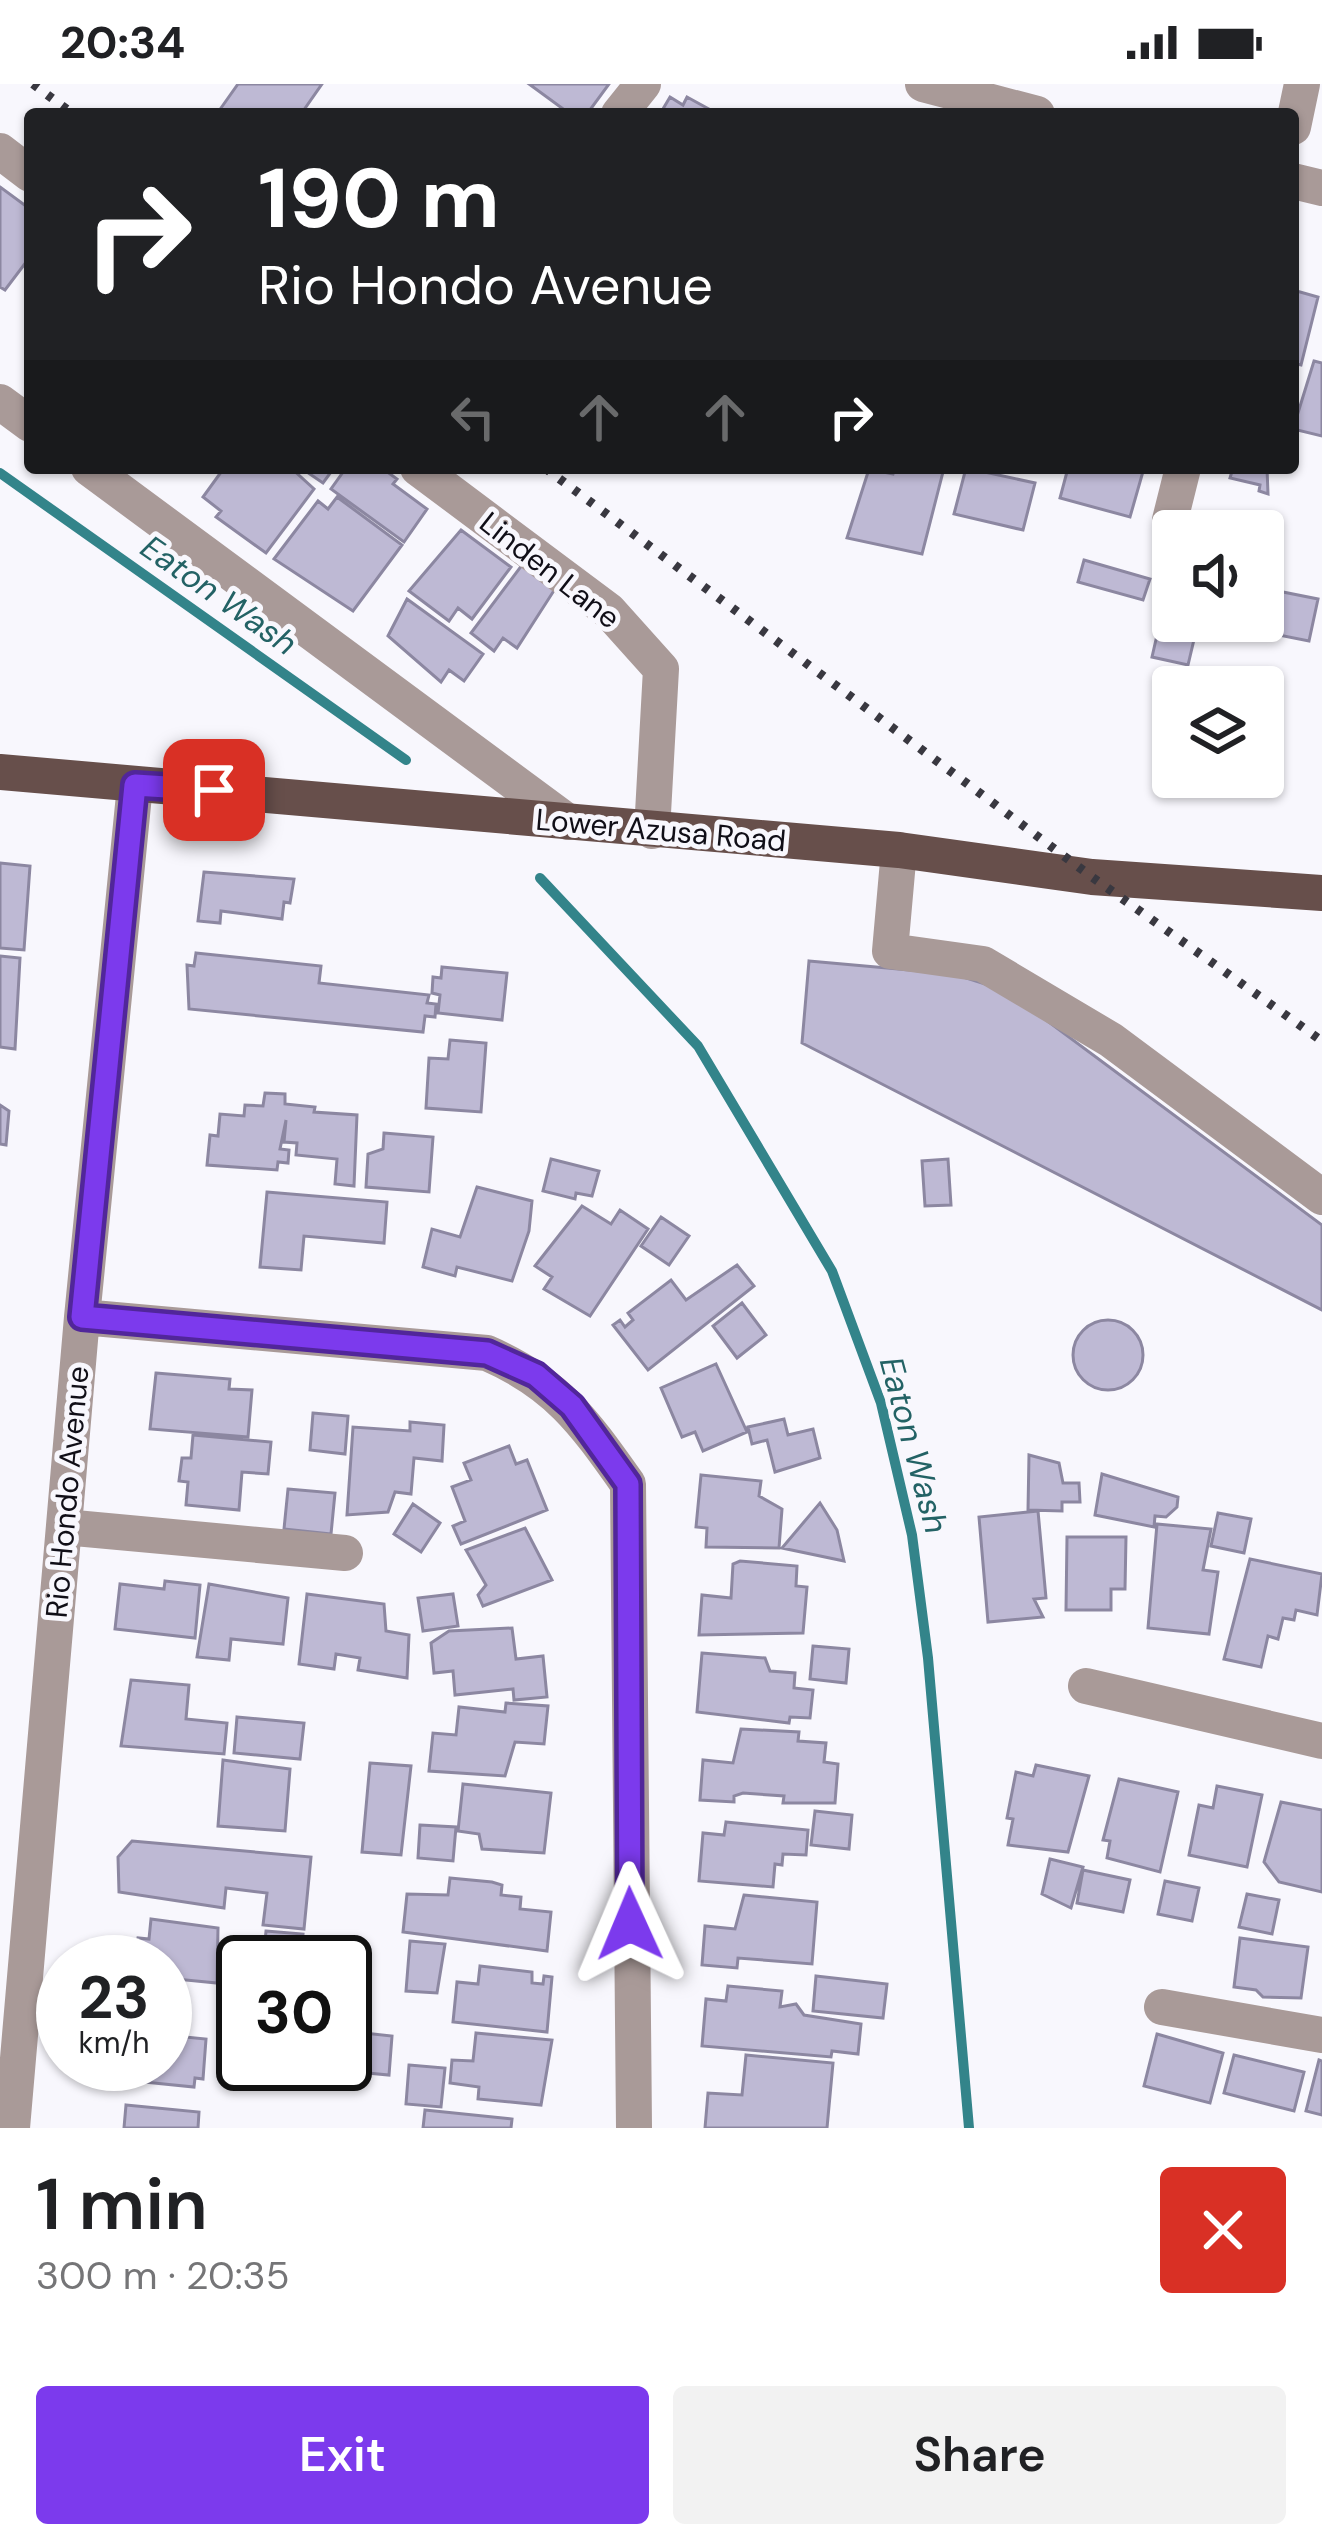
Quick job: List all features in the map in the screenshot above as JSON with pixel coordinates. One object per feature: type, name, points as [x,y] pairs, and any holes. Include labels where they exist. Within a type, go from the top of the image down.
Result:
[{"type":"main road","name":"Lower Azusa Road","points":[[0,772],[899,850],[1092,877],[1322,893]]},
{"type":"street","points":[[624,108],[643,84]]},
{"type":"street","points":[[923,84],[1010,108]]},
{"type":"street","points":[[0,151],[24,169]]},
{"type":"street","points":[[97,474],[556,821]]},
{"type":"street","name":"Linden Lane","points":[[426,474],[609,611],[661,669],[652,831]]},
{"type":"street","points":[[1172,510],[1182,474]]},
{"type":"street","name":"Rio Hondo Avenue","points":[[12,2128],[82,1317],[135,785]]},
{"type":"street","points":[[899,850],[890,951],[983,964],[1111,1040],[1322,1197]]},
{"type":"street","points":[[82,1317],[487,1353],[536,1375],[572,1406],[628,1484],[634,2128]]},
{"type":"street","points":[[64,1527],[345,1553]]},
{"type":"street","points":[[1086,1686],[1322,1741]]},
{"type":"street","points":[[1162,2006],[1322,2035]]},
{"type":"building","points":[[238,84],[322,84],[305,108],[221,108]]},
{"type":"building","points":[[529,84],[609,84],[591,108],[562,108]]},
{"type":"building","points":[[670,97],[683,105],[687,97],[707,108],[664,108]]},
{"type":"building","points":[[0,187],[24,205],[24,265],[5,290],[0,287]]},
{"type":"building","points":[[1299,292],[1318,297],[1299,364]]},
{"type":"building","points":[[1314,361],[1322,363],[1322,436],[1299,430],[1299,410]]},
{"type":"building","points":[[220,474],[298,474],[314,489],[266,553],[216,517],[221,511],[203,497]]},
{"type":"building","points":[[342,474],[390,474],[397,479],[393,484],[427,509],[404,542],[331,489]]},
{"type":"building","points":[[867,474],[942,474],[922,554],[847,538]]},
{"type":"building","points":[[964,474],[994,474],[1035,483],[1023,530],[954,514]]},
{"type":"building","points":[[1066,474],[1142,474],[1130,517],[1060,498]]},
{"type":"building","points":[[1231,474],[1267,474],[1268,494],[1259,491],[1260,485],[1230,478]]},
{"type":"building","points":[[337,497],[402,545],[353,611],[274,559],[318,501],[328,509]]},
{"type":"building","points":[[461,530],[511,567],[472,619],[458,608],[449,621],[409,591]]},
{"type":"building","points":[[1084,560],[1150,579],[1143,600],[1078,582]]},
{"type":"building","points":[[522,565],[555,589],[517,648],[503,638],[494,651],[471,633]]},
{"type":"building","points":[[1284,592],[1318,599],[1309,641],[1284,636]]},
{"type":"building","points":[[407,599],[483,654],[464,681],[449,670],[441,682],[388,636]]},
{"type":"building","points":[[1155,642],[1193,642],[1188,665],[1152,657]]},
{"type":"building","points":[[0,863],[30,866],[24,950],[0,948]]},
{"type":"building","points":[[204,872],[294,879],[290,903],[284,902],[282,919],[221,911],[220,923],[198,921]]},
{"type":"building","points":[[196,953],[321,966],[319,983],[429,995],[427,1003],[436,1004],[435,1017],[425,1016],[423,1032],[189,1009],[187,965],[194,966]]},
{"type":"building","points":[[0,956],[20,958],[15,1049],[0,1047]]},
{"type":"building","points":[[809,961],[954,974],[1007,991],[1322,1225],[1322,1310],[802,1043]]},
{"type":"building","points":[[442,967],[507,973],[502,1020],[438,1013],[440,995],[432,993],[433,977],[441,978]]},
{"type":"building","points":[[450,1040],[486,1043],[481,1112],[426,1108],[429,1058],[448,1059]]},
{"type":"building","points":[[265,1093],[285,1094],[285,1104],[315,1107],[314,1112],[357,1115],[354,1186],[335,1184],[337,1159],[296,1155],[297,1143],[284,1142],[286,1120],[280,1149],[289,1150],[288,1163],[278,1162],[277,1170],[207,1165],[210,1135],[218,1136],[220,1114],[244,1116],[245,1105],[263,1106]]},
{"type":"building","points":[[0,1105],[9,1111],[6,1145],[0,1144]]},
{"type":"building","points":[[384,1133],[433,1137],[429,1192],[366,1187],[368,1154],[383,1149]]},
{"type":"building","points":[[551,1159],[599,1171],[592,1196],[576,1193],[575,1199],[543,1191]]},
{"type":"building","points":[[948,1159],[951,1205],[925,1206],[922,1161]]},
{"type":"building","points":[[477,1187],[532,1201],[529,1231],[512,1281],[457,1267],[455,1276],[423,1267],[432,1229],[460,1237]]},
{"type":"building","points":[[267,1192],[387,1202],[384,1243],[304,1236],[301,1270],[260,1267]]},
{"type":"building","points":[[582,1206],[611,1224],[620,1210],[648,1229],[590,1316],[544,1289],[552,1277],[535,1266]]},
{"type":"building","points":[[661,1217],[689,1236],[669,1265],[641,1246]]},
{"type":"building","points":[[737,1265],[754,1286],[648,1370],[613,1325],[620,1320],[625,1327],[633,1320],[628,1313],[671,1280],[686,1300]]},
{"type":"building","points":[[742,1303],[766,1335],[737,1358],[713,1326]]},
{"type":"building","points":[[1108,1320],[1133,1330],[1143,1355],[1133,1380],[1108,1390],[1083,1380],[1073,1355],[1083,1330]]},
{"type":"building","points":[[716,1364],[747,1432],[703,1451],[695,1432],[682,1437],[661,1388]]},
{"type":"building","points":[[156,1373],[230,1379],[229,1389],[252,1390],[248,1437],[150,1429]]},
{"type":"building","points":[[313,1413],[348,1416],[345,1454],[310,1450]]},
{"type":"building","points":[[784,1419],[788,1435],[813,1429],[820,1458],[775,1472],[767,1440],[752,1444],[748,1427]]},
{"type":"building","points":[[410,1422],[444,1425],[442,1461],[414,1458],[411,1494],[395,1492],[388,1512],[347,1515],[353,1427],[410,1431]]},
{"type":"building","points":[[193,1435],[271,1442],[268,1474],[242,1472],[239,1510],[186,1505],[188,1482],[179,1481],[182,1458],[191,1458]]},
{"type":"building","points":[[509,1446],[516,1464],[527,1460],[547,1510],[461,1544],[453,1526],[465,1521],[452,1487],[471,1480],[464,1463]]},
{"type":"building","points":[[1029,1455],[1059,1463],[1063,1483],[1079,1483],[1080,1502],[1062,1502],[1062,1511],[1028,1510]]},
{"type":"building","points":[[1102,1474],[1178,1497],[1177,1507],[1166,1517],[1155,1516],[1154,1527],[1095,1515]]},
{"type":"building","points":[[701,1475],[761,1481],[759,1496],[782,1509],[779,1548],[706,1547],[707,1528],[696,1527]]},
{"type":"building","points":[[288,1489],[335,1493],[331,1534],[284,1529]]},
{"type":"building","points":[[820,1503],[837,1530],[844,1561],[782,1548]]},
{"type":"building","points":[[413,1504],[440,1523],[421,1552],[394,1534]]},
{"type":"building","points":[[1038,1511],[1046,1598],[1034,1599],[1043,1617],[988,1622],[979,1517]]},
{"type":"building","points":[[1218,1513],[1251,1519],[1244,1553],[1211,1546]]},
{"type":"building","points":[[1157,1524],[1211,1529],[1203,1570],[1218,1572],[1209,1634],[1148,1628]]},
{"type":"building","points":[[525,1528],[552,1580],[483,1606],[478,1595],[486,1585],[466,1550]]},
{"type":"building","points":[[1067,1537],[1126,1537],[1125,1589],[1111,1589],[1111,1610],[1066,1610]]},
{"type":"building","points":[[1250,1559],[1322,1574],[1317,1615],[1296,1610],[1294,1620],[1283,1618],[1278,1639],[1268,1636],[1261,1667],[1224,1659]]},
{"type":"building","points":[[733,1564],[797,1566],[796,1586],[807,1587],[803,1633],[699,1635],[702,1595],[731,1598]]},
{"type":"building","points":[[165,1581],[200,1585],[195,1638],[115,1629],[120,1584],[164,1589]]},
{"type":"building","points":[[209,1584],[288,1598],[283,1644],[231,1639],[229,1660],[197,1657]]},
{"type":"building","points":[[307,1594],[384,1604],[386,1631],[409,1635],[407,1678],[358,1670],[360,1658],[336,1654],[334,1669],[299,1664]]},
{"type":"building","points":[[453,1594],[458,1626],[423,1631],[418,1598]]},
{"type":"building","points":[[512,1628],[516,1659],[543,1656],[547,1697],[514,1700],[513,1689],[455,1695],[453,1671],[434,1673],[431,1643],[449,1631]]},
{"type":"building","points":[[813,1646],[849,1649],[846,1683],[810,1679]]},
{"type":"building","points":[[702,1653],[765,1658],[770,1671],[795,1673],[794,1688],[813,1690],[810,1718],[790,1717],[789,1723],[697,1712]]},
{"type":"building","points":[[131,1680],[189,1685],[186,1719],[227,1723],[224,1754],[121,1746]]},
{"type":"building","points":[[506,1703],[548,1706],[544,1744],[515,1742],[505,1776],[429,1771],[433,1733],[456,1735],[459,1707],[505,1712]]},
{"type":"building","points":[[237,1717],[304,1723],[300,1759],[234,1753]]},
{"type":"building","points":[[741,1729],[799,1732],[798,1741],[826,1743],[824,1762],[838,1764],[835,1803],[783,1803],[784,1796],[743,1793],[734,1796],[734,1802],[700,1800],[703,1760],[733,1763]]},
{"type":"building","points":[[223,1760],[290,1769],[285,1831],[218,1826]]},
{"type":"building","points":[[370,1763],[411,1766],[401,1855],[362,1852]]},
{"type":"building","points":[[1036,1765],[1089,1776],[1068,1852],[1008,1845],[1013,1819],[1007,1818],[1016,1772],[1033,1776]]},
{"type":"building","points":[[1119,1779],[1178,1792],[1160,1872],[1107,1858],[1110,1841],[1103,1840]]},
{"type":"building","points":[[463,1784],[551,1793],[544,1853],[482,1849],[479,1834],[458,1831]]},
{"type":"building","points":[[1217,1786],[1262,1795],[1247,1867],[1189,1855],[1199,1805],[1213,1808]]},
{"type":"building","points":[[1281,1802],[1322,1810],[1322,1892],[1279,1882],[1264,1862]]},
{"type":"building","points":[[815,1811],[852,1815],[849,1849],[811,1845]]},
{"type":"building","points":[[726,1822],[808,1830],[806,1855],[783,1854],[782,1865],[775,1864],[773,1887],[699,1881],[703,1833],[724,1835]]},
{"type":"building","points":[[420,1825],[456,1827],[453,1861],[418,1858]]},
{"type":"building","points":[[132,1841],[311,1857],[304,1929],[263,1925],[267,1893],[226,1888],[224,1908],[119,1892],[118,1857]]},
{"type":"building","points":[[1050,1859],[1083,1867],[1071,1908],[1042,1894]]},
{"type":"building","points":[[1083,1870],[1130,1880],[1123,1912],[1077,1903]]},
{"type":"building","points":[[450,1878],[502,1885],[501,1895],[521,1897],[520,1909],[551,1912],[547,1951],[403,1932],[407,1894],[448,1895]]},
{"type":"building","points":[[1165,1881],[1199,1888],[1192,1921],[1158,1914]]},
{"type":"building","points":[[1247,1894],[1279,1900],[1272,1934],[1239,1927]]},
{"type":"building","points":[[744,1895],[817,1902],[812,1964],[738,1958],[737,1968],[702,1965],[705,1926],[735,1929]]},
{"type":"building","points":[[151,1919],[218,1928],[216,1983],[192,1981],[192,1935],[149,1935]]},
{"type":"building","points":[[266,1931],[303,1934],[303,1935],[266,1935]]},
{"type":"building","points":[[1240,1938],[1308,1947],[1301,1998],[1263,1997],[1256,1990],[1234,1987]]},
{"type":"building","points":[[410,1941],[445,1944],[437,1993],[406,1991]]},
{"type":"building","points":[[480,1966],[532,1972],[532,1983],[543,1984],[544,1976],[552,1977],[547,2032],[453,2022],[457,1982],[478,1984]]},
{"type":"building","points":[[816,1976],[887,1984],[883,2018],[813,2011]]},
{"type":"building","points":[[728,1986],[782,1991],[780,2007],[796,2004],[804,2015],[861,2024],[858,2054],[832,2051],[831,2057],[702,2046],[706,1999],[726,2001]]},
{"type":"building","points":[[476,2033],[552,2040],[541,2105],[478,2099],[479,2087],[450,2083],[452,2060],[473,2061]]},
{"type":"building","points":[[372,2034],[392,2036],[389,2075],[372,2073]]},
{"type":"building","points":[[1157,2034],[1223,2053],[1210,2103],[1144,2086]]},
{"type":"building","points":[[192,2038],[206,2039],[203,2079],[195,2078],[194,2087]]},
{"type":"building","points":[[746,2055],[833,2063],[827,2128],[705,2128],[708,2093],[742,2095]]},
{"type":"building","points":[[1234,2055],[1304,2072],[1294,2111],[1224,2093]]},
{"type":"building","points":[[1322,2061],[1322,2115],[1306,2111]]},
{"type":"building","points":[[409,2065],[445,2068],[441,2107],[406,2104]]},
{"type":"building","points":[[126,2105],[199,2112],[198,2128],[124,2128]]},
{"type":"building","points":[[425,2110],[512,2119],[511,2128],[423,2128]]},
{"type":"waterway","name":"Eaton Wash","points":[[0,473],[406,760]]},
{"type":"waterway","name":"Eaton Wash","points":[[540,878],[698,1046],[832,1271],[881,1403],[912,1535],[928,1658],[969,2128]]},
{"type":"railway","points":[[33,84],[65,108]]},
{"type":"railway","points":[[553,474],[1092,877],[1322,1041]]},
{"type":"route","points":[[214,790],[135,785],[82,1317],[487,1353],[536,1375],[572,1406],[628,1484],[630,1924]]}]
